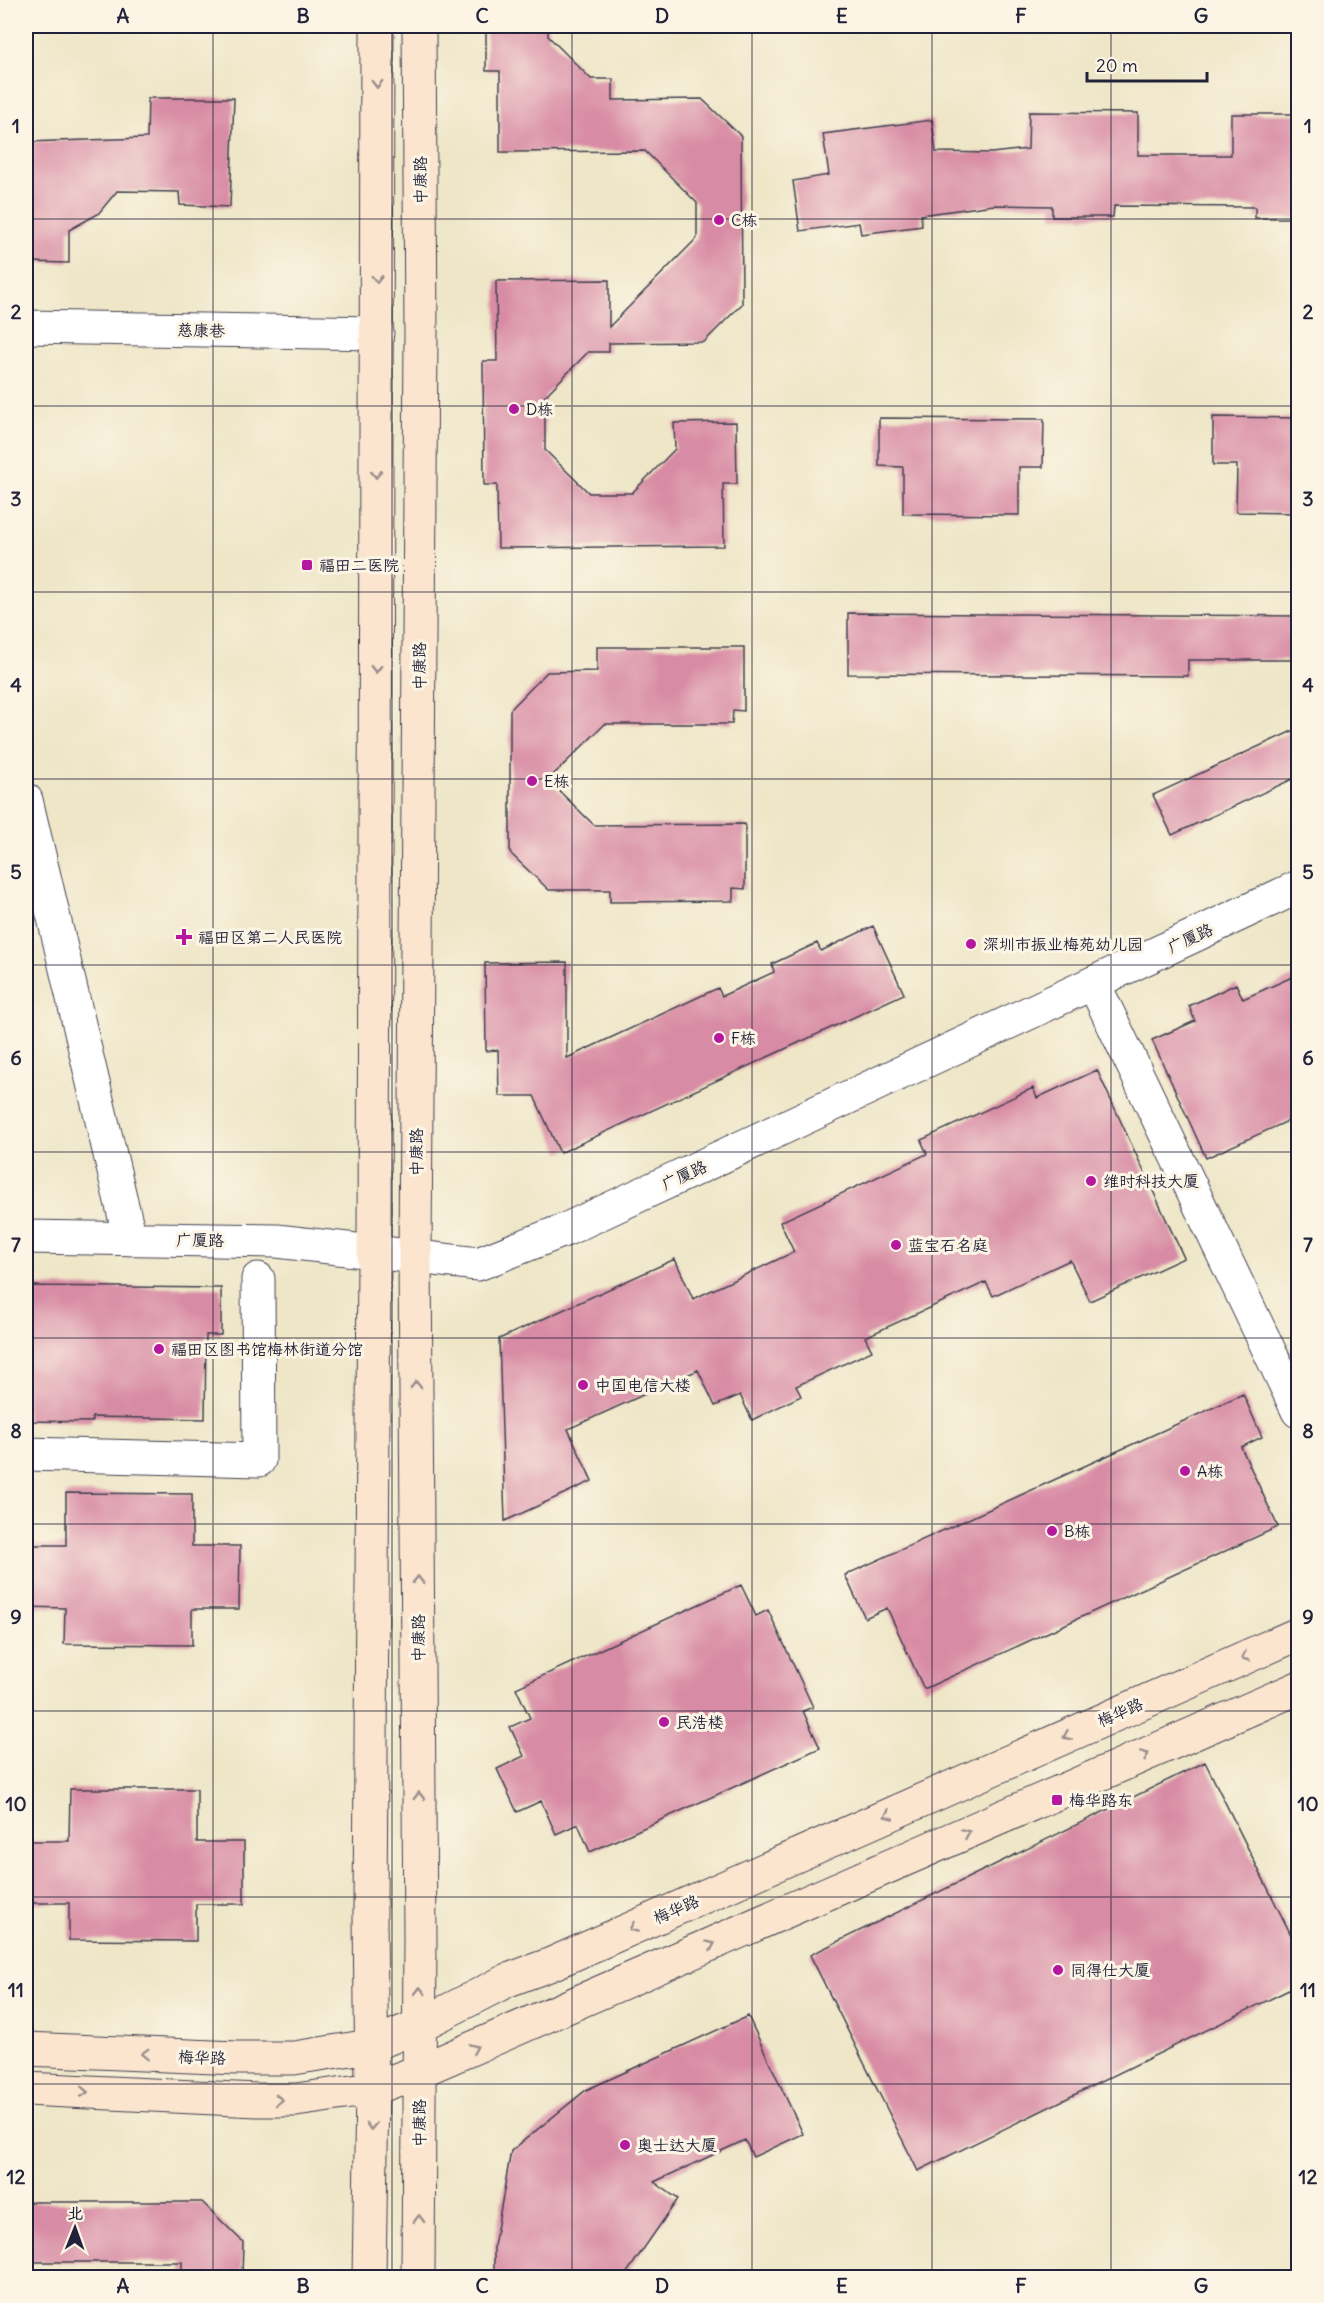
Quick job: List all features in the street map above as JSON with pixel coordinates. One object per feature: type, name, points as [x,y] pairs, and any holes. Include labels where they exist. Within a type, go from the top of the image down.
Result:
[{"type":"main road","points":[[369,2277],[372,2089],[370,2046],[377,26]]},
{"type":"main road","name":"中康路","points":[[418,2277],[420,2025],[415,1257],[422,332],[419,26]]},
{"type":"main road","name":"梅华路","points":[[26,2049],[283,2058],[370,2046],[420,2025],[508,1980],[549,1965],[1299,1634]]},
{"type":"main road","points":[[26,2088],[257,2100],[296,2100],[372,2089],[420,2071],[1299,1688]]},
{"type":"street","name":"慈康巷","points":[[26,327],[377,333]]},
{"type":"street","points":[[26,800],[130,1239]]},
{"type":"street","name":"广厦路","points":[[26,1237],[277,1240],[478,1264],[524,1247],[1299,887]]},
{"type":"street","points":[[1094,984],[1299,1411]]},
{"type":"street","points":[[26,1454],[259,1460],[258,1279]]},
{"type":"building","points":[[486,26],[548,26],[548,36],[591,79],[613,79],[613,100],[702,99],[741,136],[742,304],[704,342],[609,343],[609,352],[588,352],[545,396],[545,450],[589,493],[632,493],[675,449],[674,423],[736,422],[737,484],[723,484],[724,546],[498,548],[497,485],[484,485],[483,361],[497,361],[496,281],[609,280],[609,327],[697,238],[697,203],[645,151],[500,152],[500,71],[486,71]]},
{"type":"building","points":[[148,98],[234,98],[230,207],[180,205],[179,192],[117,191],[98,214],[69,230],[69,263],[26,262],[26,142],[147,138]]},
{"type":"building","points":[[1029,112],[1138,113],[1138,155],[1231,155],[1231,114],[1299,114],[1299,218],[1255,218],[1255,207],[1114,206],[1113,217],[1052,217],[1052,206],[994,205],[921,215],[922,226],[861,234],[859,223],[800,231],[793,181],[829,175],[823,134],[932,120],[936,152],[991,153],[1028,149]]},
{"type":"building","points":[[1213,417],[1299,418],[1299,513],[1236,512],[1237,465],[1213,465]]},
{"type":"building","points":[[879,418],[1044,419],[1043,467],[1019,467],[1019,515],[903,514],[903,467],[879,466]]},
{"type":"building","points":[[848,613],[1299,616],[1299,660],[1188,660],[1188,676],[848,674]]},
{"type":"building","name":"E栋","points":[[597,647],[744,647],[744,711],[733,710],[732,724],[605,724],[548,780],[594,825],[745,824],[745,889],[733,888],[733,901],[610,902],[610,890],[549,890],[510,853],[510,710],[547,672],[597,671]]},
{"type":"building","points":[[1299,728],[1299,776],[1172,835],[1153,795]]},
{"type":"building","name":"F栋","points":[[873,926],[904,994],[560,1153],[534,1096],[499,1096],[498,1050],[486,1051],[485,963],[567,962],[567,1058],[718,988],[722,996],[774,972],[772,964],[817,943],[821,951]]},
{"type":"building","points":[[1299,974],[1299,1116],[1206,1158],[1152,1040],[1195,1021],[1189,1006],[1236,984],[1243,999]]},
{"type":"building","points":[[1097,1070],[1184,1258],[1090,1301],[1070,1260],[993,1296],[986,1282],[865,1337],[872,1351],[796,1386],[801,1396],[752,1420],[740,1395],[715,1406],[698,1370],[568,1429],[592,1481],[505,1521],[499,1339],[675,1259],[693,1299],[794,1252],[780,1222],[927,1154],[921,1140],[1033,1088],[1037,1098]]},
{"type":"building","name":"福田区图书馆梅林街道分馆","points":[[26,1286],[221,1288],[221,1335],[206,1335],[205,1419],[92,1417],[92,1422],[26,1421]]},
{"type":"building","points":[[1243,1394],[1262,1437],[1241,1447],[1278,1527],[924,1689],[887,1608],[865,1618],[845,1575]]},
{"type":"building","points":[[66,1493],[192,1494],[192,1546],[240,1546],[239,1609],[192,1609],[192,1645],[64,1644],[65,1608],[26,1607],[26,1545],[66,1545]]},
{"type":"building","name":"民浩楼","points":[[741,1585],[756,1616],[768,1610],[813,1707],[803,1711],[820,1748],[590,1852],[578,1824],[556,1834],[541,1801],[517,1812],[497,1769],[524,1756],[510,1727],[530,1718],[516,1688]]},
{"type":"building","name":"同得仕大厦","points":[[1205,1762],[1299,1951],[1299,1985],[918,2171],[810,1955]]},
{"type":"building","points":[[70,1789],[197,1789],[197,1842],[244,1842],[244,1904],[196,1904],[196,1941],[69,1940],[69,1903],[26,1903],[26,1841],[69,1841]]},
{"type":"building","name":"奥士达大厦","points":[[748,2016],[803,2134],[753,2157],[745,2140],[654,2182],[678,2199],[624,2277],[494,2277],[494,2246],[511,2151],[586,2090]]},
{"type":"building","points":[[26,2202],[202,2202],[243,2242],[242,2277],[182,2277],[182,2262],[26,2262]]},
{"type":"place","name":"C栋","points":[[719,220]]},
{"type":"place","name":"D栋","points":[[514,409]]},
{"type":"place","name":"福田二医院","points":[[307,565]]},
{"type":"place","name":"E栋","points":[[532,781]]},
{"type":"place","name":"福田区第二人民医院","points":[[184,937]]},
{"type":"place","name":"深圳市振业梅苑幼儿园","points":[[971,944]]},
{"type":"place","name":"F栋","points":[[719,1038]]},
{"type":"place","name":"维时科技大厦","points":[[1091,1181]]},
{"type":"place","name":"蓝宝石名庭","points":[[896,1245]]},
{"type":"place","name":"福田区图书馆梅林街道分馆","points":[[159,1349]]},
{"type":"place","name":"中国电信大楼","points":[[583,1385]]},
{"type":"place","name":"A栋","points":[[1185,1471]]},
{"type":"place","name":"B栋","points":[[1052,1531]]},
{"type":"place","name":"民浩楼","points":[[664,1722]]},
{"type":"place","name":"梅华路东","points":[[1057,1800]]},
{"type":"place","name":"同得仕大厦","points":[[1058,1970]]},
{"type":"place","name":"奥士达大厦","points":[[625,2145]]}]
